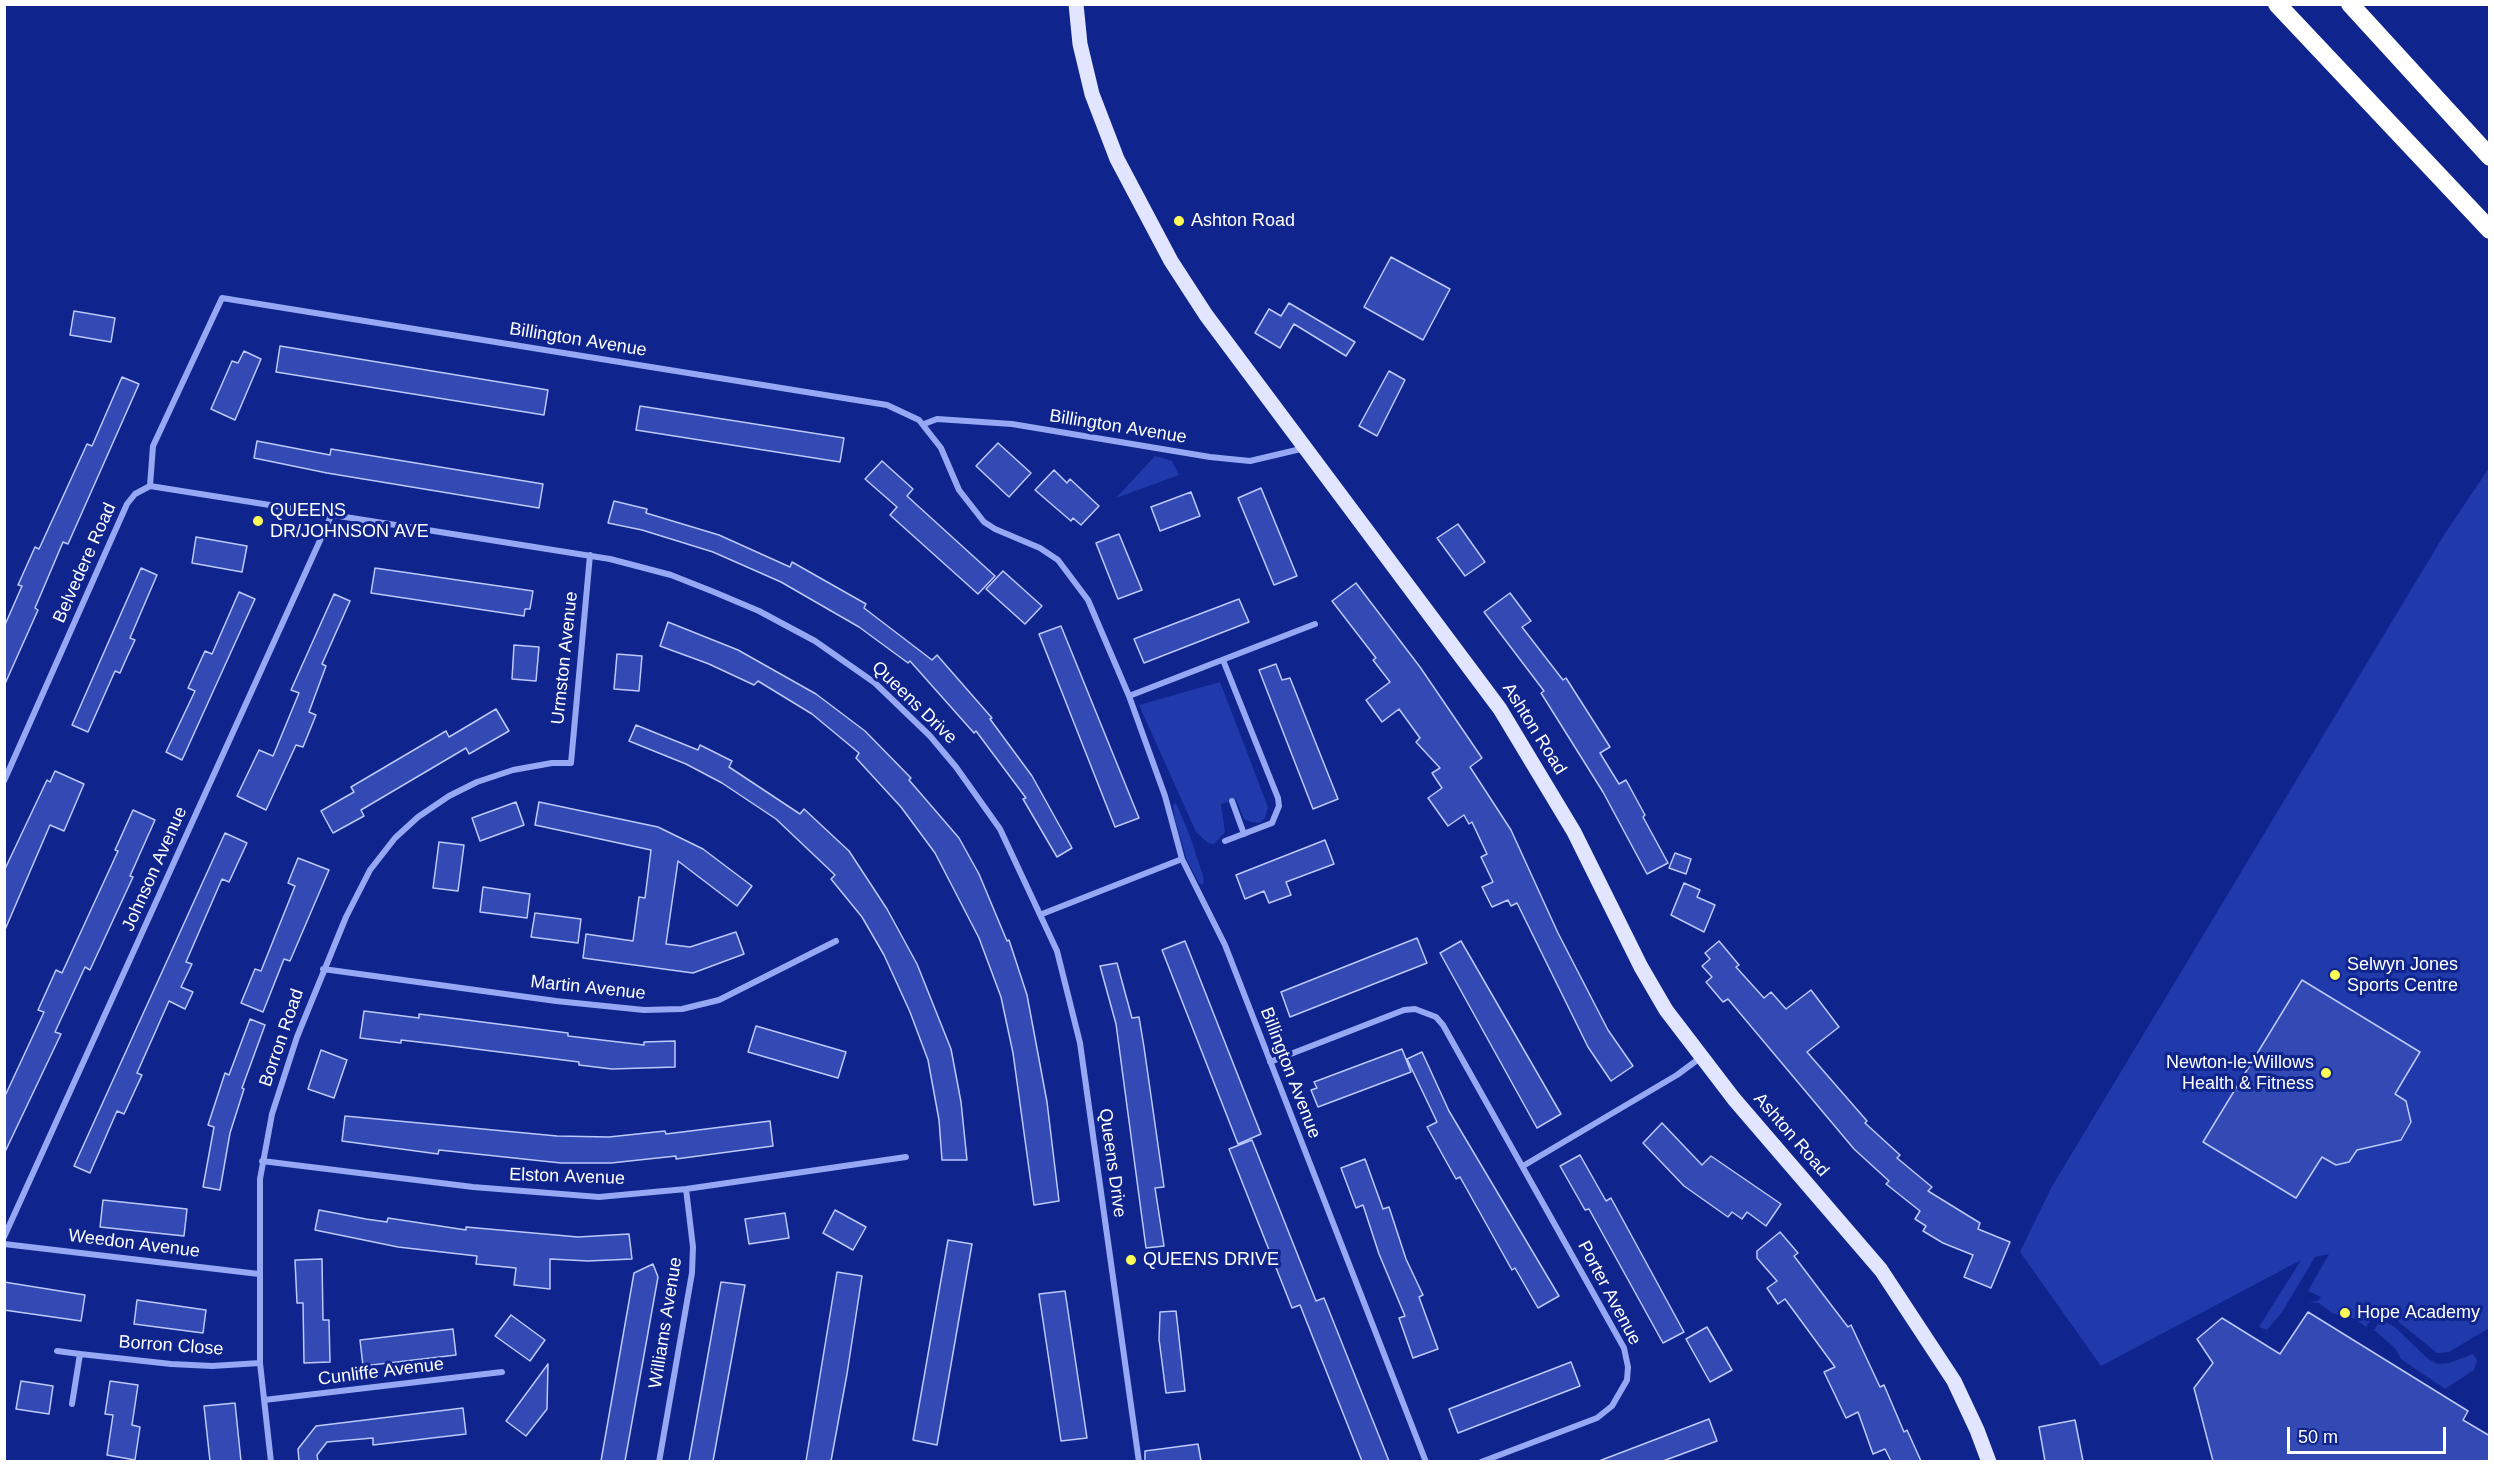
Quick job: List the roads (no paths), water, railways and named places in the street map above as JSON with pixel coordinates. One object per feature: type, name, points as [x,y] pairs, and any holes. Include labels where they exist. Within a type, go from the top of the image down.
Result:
[{"type":"highway","points":[[2277,4],[2490,231]]},
{"type":"highway","points":[[2350,4],[2490,156]]},
{"type":"highway","points":[[2427,89],[2490,147]]},
{"type":"main road","name":"Ashton Road","points":[[1076,4],[1080,44],[1092,94],[1117,159],[1171,261],[1206,315],[1466,660],[1507,719],[1574,832],[1641,967],[1666,1010],[1700,1058],[1881,1270],[1954,1381],[1989,1461]]},
{"type":"street","name":"Billington Avenue","points":[[150,486],[153,446],[222,298],[887,405],[910,414],[924,424],[941,448],[959,490],[984,522],[1040,548],[1058,560],[1080,586],[1129,696],[1165,796],[1182,859],[1225,945],[1426,1461]]},
{"type":"street","name":"Billington Avenue","points":[[924,424],[937,419],[1012,424],[1210,458],[1251,460],[1306,448]]},
{"type":"street","name":"Queens Drive","points":[[150,486],[590,555],[671,575],[759,611],[815,642],[875,683],[930,736],[979,797],[1000,829],[1042,914],[1057,951],[1080,1043],[1139,1461]]},
{"type":"street","name":"Belvedere Road","points":[[4,780],[127,504],[135,494],[150,486]]},
{"type":"street","name":"Johnson Avenue","points":[[4,1237],[332,514]]},
{"type":"street","name":"Urmston Avenue","points":[[571,763],[590,555]]},
{"type":"street","points":[[1129,696],[1315,624]]},
{"type":"street","points":[[1223,660],[1278,798],[1277,814],[1272,823],[1225,841]]},
{"type":"street","name":"Borron Road","points":[[272,1461],[260,1363],[262,1161],[279,1092],[323,969],[370,870],[395,838],[418,817],[448,796],[477,782],[513,770],[552,763],[571,763]]},
{"type":"street","points":[[1232,801],[1244,834]]},
{"type":"street","points":[[1042,914],[1182,859]]},
{"type":"street","name":"Martin Avenue","points":[[323,969],[556,1001],[644,1010],[682,1010],[719,1000],[836,941]]},
{"type":"street","name":"Porter Avenue","points":[[1270,1062],[1404,1010],[1425,1011],[1443,1025],[1624,1348],[1628,1367],[1627,1380],[1612,1406],[1597,1418],[1481,1461]]},
{"type":"street","points":[[1523,1166],[1677,1075],[1700,1058]]},
{"type":"street","name":"Elston Avenue","points":[[262,1161],[545,1194],[599,1197],[686,1189],[906,1157]]},
{"type":"street","name":"Williams Avenue","points":[[659,1461],[692,1273],[693,1247],[686,1189]]},
{"type":"street","name":"Weedon Avenue","points":[[4,1244],[260,1274]]},
{"type":"street","name":"Borron Close","points":[[57,1351],[171,1364],[212,1366],[260,1363]]},
{"type":"street","points":[[72,1404],[80,1354]]},
{"type":"street","name":"Cunliffe Avenue","points":[[264,1400],[502,1372]]},
{"type":"place","name":"Ashton Road","points":[[1179,221]]},
{"type":"place","name":"QUEENS DR/JOHNSON AVE","points":[[258,521]]},
{"type":"place","name":"Selwyn Jones Sports Centre","points":[[2335,975]]},
{"type":"place","name":"Newton-le-Willows Health & Fitness","points":[[2326,1073]]},
{"type":"place","name":"QUEENS DRIVE","points":[[1131,1260]]},
{"type":"place","name":"Hope Academy","points":[[2345,1313]]}]
